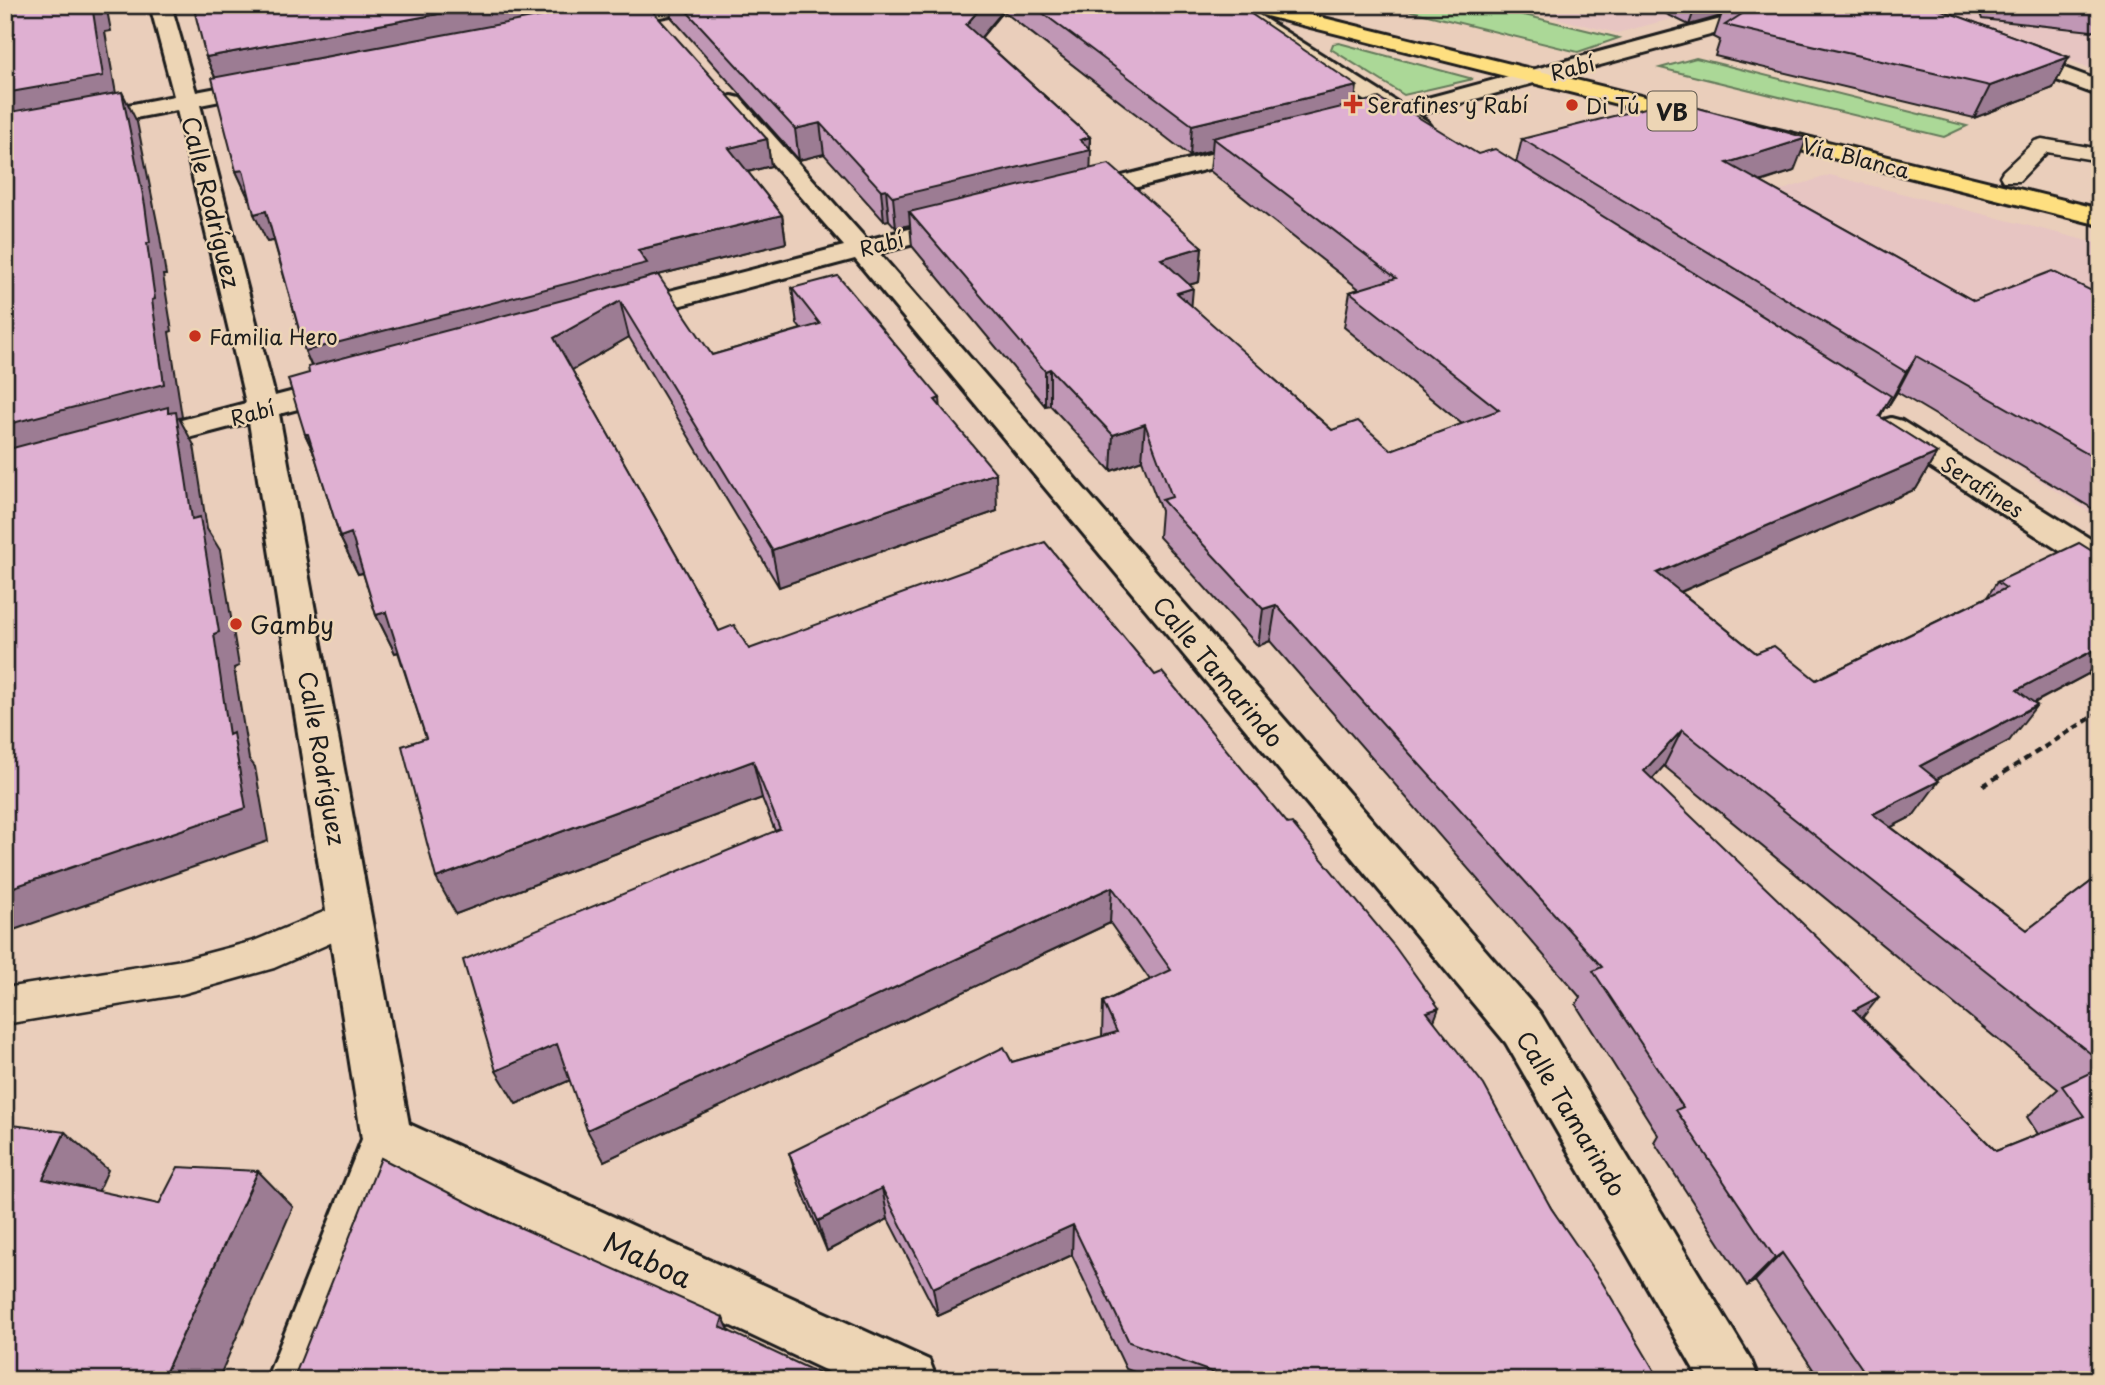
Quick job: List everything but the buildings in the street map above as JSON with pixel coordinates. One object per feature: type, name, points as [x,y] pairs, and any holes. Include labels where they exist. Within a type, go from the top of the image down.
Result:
[{"type":"main road","name":"Vía Blanca","points":[[1245,5],[2100,217]]},
{"type":"main road","name":"Vía Blanca","points":[[1310,5],[2100,197]]},
{"type":"street","name":"Calle Rodríguez","points":[[160,5],[187,101],[263,409],[387,1139]]},
{"type":"street","points":[[584,25],[649,9],[691,5]]},
{"type":"street","points":[[1228,5],[1446,144]]},
{"type":"street","name":"Rabí","points":[[1332,131],[1798,5]]},
{"type":"street","points":[[649,9],[679,43]]},
{"type":"street","points":[[1988,47],[2100,89]]},
{"type":"street","name":"Calle Tamarindo","points":[[706,74],[860,248],[1523,1028],[1731,1380]]},
{"type":"street","points":[[5,136],[296,80]]},
{"type":"street","points":[[1048,201],[1291,141]]},
{"type":"street","name":"Rabí","points":[[595,320],[860,248],[995,215]]},
{"type":"street","name":"Rabí","points":[[108,449],[369,380]]},
{"type":"street","name":"Serafines","points":[[1866,412],[2100,561]]},
{"type":"street","points":[[294,1380],[387,1139]]},
{"type":"street","name":"Maboa","points":[[387,1139],[909,1380]]},
{"type":"lane","points":[[2011,176],[2042,145],[2100,155]]},
{"type":"lane","points":[[5,1006],[182,977],[260,956],[350,917]]},
{"type":"path","points":[[1983,786],[2100,712]]},
{"type":"shaded area","points":[[1502,5],[1649,5],[1675,18],[1617,33]]},
{"type":"shaded area","points":[[1923,5],[2100,5],[2100,72]]},
{"type":"shaded area","points":[[1830,175],[2100,244],[2100,519],[1648,233]]},
{"type":"green space","points":[[1387,5],[1483,5],[1619,38],[1578,52]]},
{"type":"green space","points":[[1339,43],[1473,79],[1404,95],[1331,49],[1333,44]]},
{"type":"green space","points":[[1696,58],[1967,126],[1944,137],[1660,68]]},
{"type":"place","name":"Serafines y Rabí","points":[[1353,104]]},
{"type":"place","name":"Di Tú","points":[[1572,105]]},
{"type":"place","name":"Familia Hero","points":[[195,336]]},
{"type":"place","name":"Gamby","points":[[236,624]]}]
